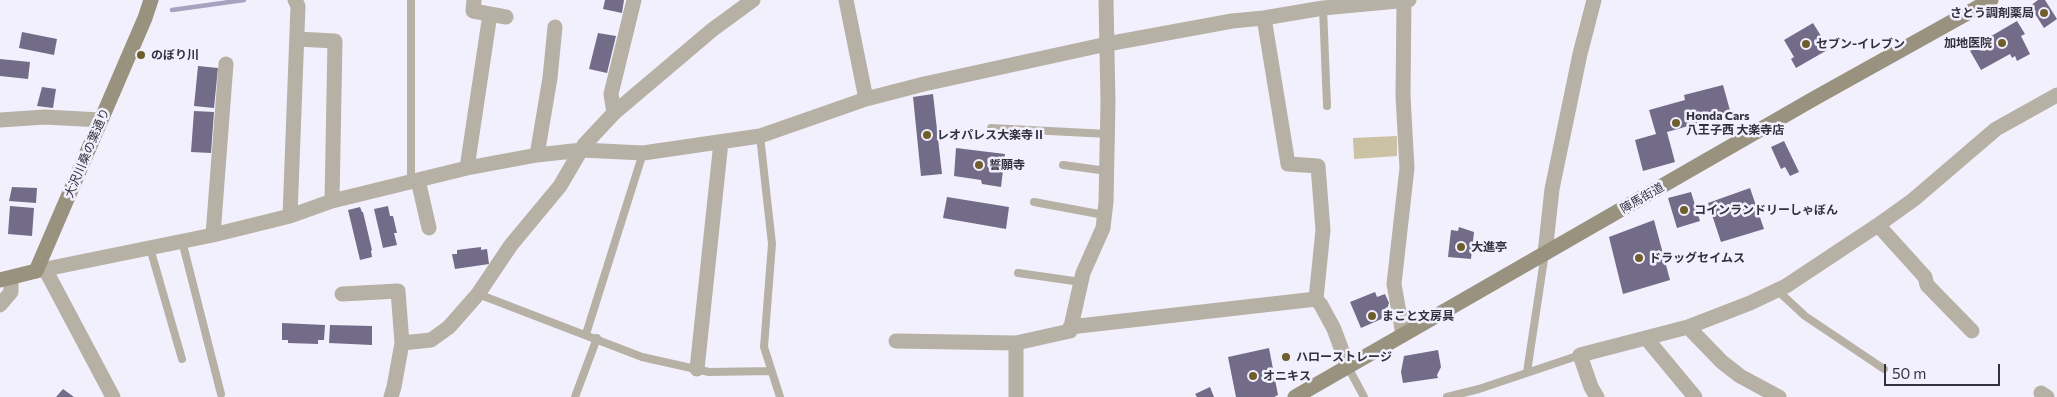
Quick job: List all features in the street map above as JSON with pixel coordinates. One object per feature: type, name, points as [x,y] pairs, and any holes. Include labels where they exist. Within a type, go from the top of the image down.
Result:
[{"type":"main road","name":"大沢川桑の葉通り","points":[[41,270],[151,0]]},
{"type":"main road","name":"陣馬街道","points":[[1295,397],[1815,98],[1990,0]]},
{"type":"main road","points":[[5,279],[41,270]]},
{"type":"street","points":[[290,216],[298,6],[295,0]]},
{"type":"street","points":[[474,0],[473,11],[506,17]]},
{"type":"street","points":[[614,113],[611,94],[634,0]]},
{"type":"street","points":[[402,343],[431,340],[449,327],[478,294],[511,246],[560,186],[584,145],[614,113],[712,30],[753,0]]},
{"type":"street","points":[[846,0],[866,99]]},
{"type":"street","points":[[896,341],[1016,343],[1070,331],[1081,282],[1103,228],[1108,134],[1106,0]]},
{"type":"street","points":[[1545,254],[1552,189],[1580,54],[1594,0]]},
{"type":"street","points":[[113,397],[41,270],[213,235],[290,216],[332,201],[467,168],[537,155],[582,150],[643,153],[760,136],[866,99],[924,84],[1108,44],[1232,21],[1264,18],[1362,2],[1407,1],[1403,96],[1407,168],[1394,284],[1403,335]]},
{"type":"street","points":[[467,168],[490,14]]},
{"type":"street","points":[[1264,18],[1288,164],[1318,166],[1323,230],[1316,299],[1334,329],[1348,367]]},
{"type":"street","points":[[537,155],[550,78],[555,27]]},
{"type":"street","points":[[297,40],[335,41],[332,201]]},
{"type":"street","points":[[213,235],[226,64]]},
{"type":"street","points":[[1597,397],[1590,387],[1580,355],[1688,327],[1750,303],[1777,290],[1878,225],[1913,200],[1996,129],[2057,95]]},
{"type":"street","points":[[0,120],[45,117],[101,120]]},
{"type":"street","points":[[697,369],[722,142]]},
{"type":"street","points":[[415,181],[428,228]]},
{"type":"street","points":[[1878,225],[1925,277],[1928,285],[1972,331]]},
{"type":"street","points":[[0,305],[11,292],[5,279]]},
{"type":"street","points":[[342,294],[398,291],[402,343],[394,387],[390,397]]},
{"type":"street","points":[[1070,327],[1316,299]]},
{"type":"street","points":[[1688,327],[1722,362],[1740,376],[1779,397]]},
{"type":"street","points":[[1646,338],[1695,397]]},
{"type":"street","points":[[1016,343],[1016,397]]},
{"type":"lane","points":[[411,0],[415,181]]},
{"type":"lane","points":[[1323,8],[1327,106]]},
{"type":"lane","points":[[991,128],[1108,134]]},
{"type":"lane","points":[[760,136],[772,244],[764,347],[780,397]]},
{"type":"lane","points":[[586,334],[643,153]]},
{"type":"lane","points":[[1063,165],[1107,171]]},
{"type":"lane","points":[[1034,202],[1104,215]]},
{"type":"lane","points":[[182,242],[221,394]]},
{"type":"lane","points":[[150,248],[182,359]]},
{"type":"lane","points":[[1527,372],[1545,254]]},
{"type":"lane","points":[[1018,273],[1081,282]]},
{"type":"lane","points":[[1777,290],[1805,316],[1884,369]]},
{"type":"lane","points":[[478,294],[642,357],[709,372],[771,370]]},
{"type":"lane","points":[[575,397],[596,338]]},
{"type":"lane","points":[[1447,397],[1479,390],[1580,355]]},
{"type":"lane","points":[[1348,367],[1364,397]]},
{"type":"shaded area","points":[[1397,136],[1397,156],[1354,159],[1353,138]]},
{"type":"building","points":[[605,0],[624,0],[622,13],[603,9]]},
{"type":"building","name":"さとう調剤薬局","points":[[2038,0],[2045,0],[2057,19],[2044,28],[2030,6]]},
{"type":"building","name":"加地医院","points":[[2017,21],[2025,34],[2021,36],[2030,54],[2017,61],[2015,56],[2012,58],[2010,54],[1981,70],[1969,49]]},
{"type":"building","name":"セブン-イレブン","points":[[1813,23],[1829,49],[1796,68],[1791,59],[1794,57],[1784,40]]},
{"type":"building","points":[[22,32],[57,39],[54,55],[19,48]]},
{"type":"building","points":[[598,33],[616,36],[607,73],[589,69]]},
{"type":"building","points":[[0,59],[30,62],[28,79],[0,76]]},
{"type":"building","points":[[198,66],[218,68],[214,108],[194,106]]},
{"type":"building","name":"Honda Cars 八王子西 大楽寺店","points":[[1723,85],[1731,114],[1667,132],[1675,162],[1643,171],[1635,140],[1656,134],[1649,110],[1685,100],[1684,95]]},
{"type":"building","points":[[42,87],[56,89],[53,108],[37,106]]},
{"type":"building","name":"レオパレス大楽寺Ⅱ","points":[[933,94],[942,174],[921,176],[913,97]]},
{"type":"building","points":[[194,111],[214,112],[211,153],[191,152]]},
{"type":"building","points":[[1784,141],[1799,172],[1790,176],[1785,167],[1781,169],[1771,147]]},
{"type":"building","name":"誓願寺","points":[[956,148],[1005,154],[1001,187],[982,184],[981,180],[954,176]]},
{"type":"building","points":[[12,187],[37,188],[36,203],[9,201]]},
{"type":"building","points":[[1750,188],[1764,229],[1721,242],[1708,203]]},
{"type":"building","name":"コインランドリーしゃぼん","points":[[1691,192],[1700,221],[1677,228],[1668,198]]},
{"type":"building","points":[[947,197],[1009,207],[1006,229],[943,218]]},
{"type":"building","points":[[10,206],[34,208],[32,236],[8,234]]},
{"type":"building","points":[[388,206],[390,216],[393,216],[397,233],[394,233],[397,245],[383,248],[374,209]]},
{"type":"building","points":[[360,207],[363,212],[372,257],[360,260],[348,210]]},
{"type":"building","name":"ドラッグセイムス","points":[[1654,220],[1670,280],[1623,294],[1609,237]]},
{"type":"building","points":[[1459,227],[1474,232],[1471,259],[1448,257],[1451,230],[1458,231]]},
{"type":"building","points":[[481,247],[481,250],[487,249],[489,264],[455,269],[452,254],[457,254],[457,250]]},
{"type":"building","points":[[1375,292],[1377,297],[1385,294],[1389,303],[1387,309],[1383,311],[1386,317],[1361,328],[1350,302]]},
{"type":"building","points":[[282,323],[325,325],[324,340],[318,340],[318,344],[288,343],[288,340],[282,340]]},
{"type":"building","points":[[330,325],[372,326],[372,345],[329,343]]},
{"type":"building","name":"オニキス","points":[[1269,348],[1278,395],[1274,397],[1236,397],[1228,357]]},
{"type":"building","points":[[1438,350],[1441,367],[1437,375],[1438,378],[1403,383],[1401,372],[1404,356]]},
{"type":"building","points":[[1210,387],[1214,397],[1197,397],[1195,394]]},
{"type":"building","points":[[63,389],[74,397],[56,397]]},
{"type":"waterway","points":[[172,10],[244,0]]},
{"type":"place","name":"さとう調剤薬局","points":[[2044,13]]},
{"type":"place","name":"加地医院","points":[[2002,43]]},
{"type":"place","name":"セブン-イレブン","points":[[1806,44]]},
{"type":"place","name":"のぼり川","points":[[141,55]]},
{"type":"place","name":"Honda Cars 八王子西 大楽寺店","points":[[1676,123]]},
{"type":"place","name":"レオパレス大楽寺Ⅱ","points":[[927,135]]},
{"type":"place","name":"誓願寺","points":[[979,165]]},
{"type":"place","name":"コインランドリーしゃぼん","points":[[1684,210]]},
{"type":"place","name":"大進亭","points":[[1461,247]]},
{"type":"place","name":"ドラッグセイムス","points":[[1639,258]]},
{"type":"place","name":"まこと文房具","points":[[1372,316]]},
{"type":"place","name":"ハローストレージ","points":[[1286,357]]},
{"type":"place","name":"オニキス","points":[[1253,376]]}]
